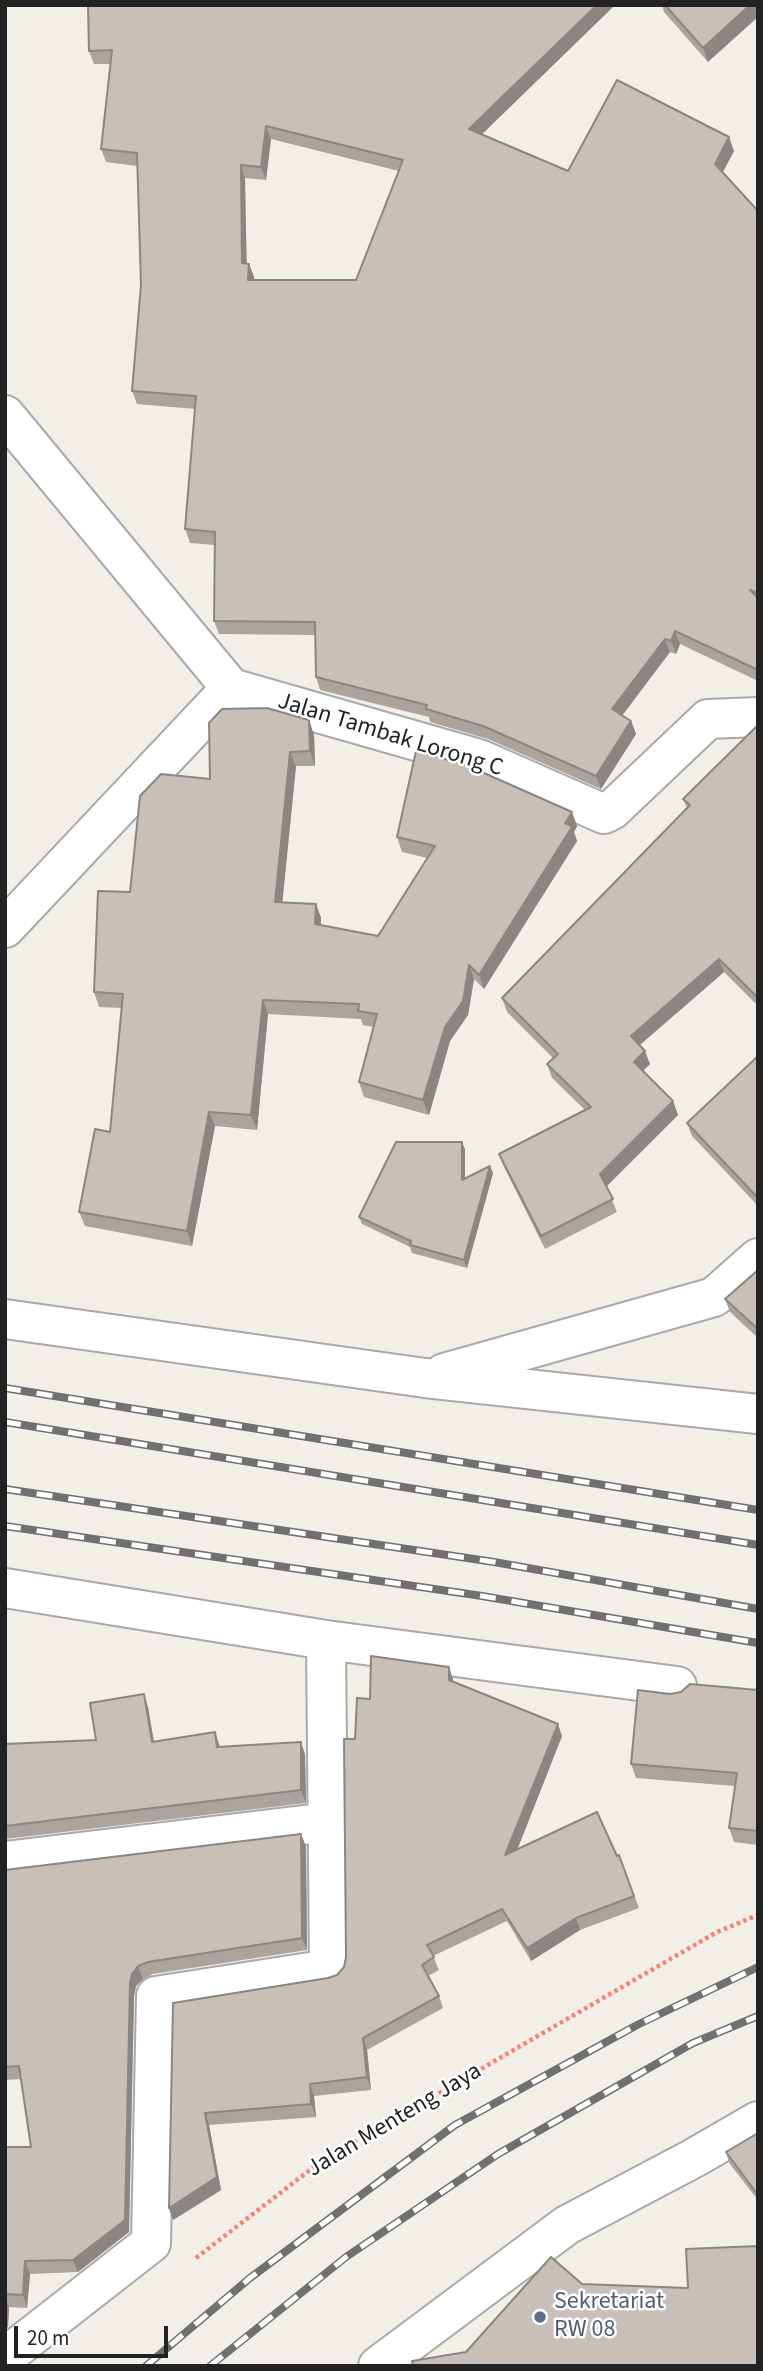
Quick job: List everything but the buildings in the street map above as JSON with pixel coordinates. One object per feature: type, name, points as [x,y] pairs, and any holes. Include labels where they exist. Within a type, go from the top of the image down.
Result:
[{"type":"street","points":[[5,415],[230,688],[5,928]]},
{"type":"street","name":"Jalan Tambak Lorong C","points":[[230,688],[479,759],[604,814],[612,810],[708,719],[758,716]]},
{"type":"street","points":[[425,1378],[714,1297],[758,1258]]},
{"type":"street","points":[[5,1318],[425,1378],[758,1414]]},
{"type":"street","points":[[5,1588],[326,1640],[677,1686]]},
{"type":"street","points":[[5,2357],[151,2243],[156,1996],[330,1969],[326,1640]]},
{"type":"street","points":[[5,1861],[328,1822]]},
{"type":"street","points":[[392,2361],[567,2225],[758,2121]]},
{"type":"path","name":"Jalan Menteng Jaya","points":[[188,2264],[319,2163],[717,1932],[758,1915]]},
{"type":"railway","points":[[5,1388],[758,1510]]},
{"type":"railway","points":[[5,1422],[758,1545]]},
{"type":"railway","points":[[5,1489],[494,1562],[758,1609]]},
{"type":"railway","points":[[5,1526],[482,1596],[758,1643]]},
{"type":"railway","points":[[146,2366],[250,2278],[455,2125],[639,2024],[758,1967]]},
{"type":"railway","points":[[210,2366],[346,2257],[498,2154],[693,2043],[758,2016]]},
{"type":"place","name":"Sekretariat RW 08","points":[[540,2317]]}]
